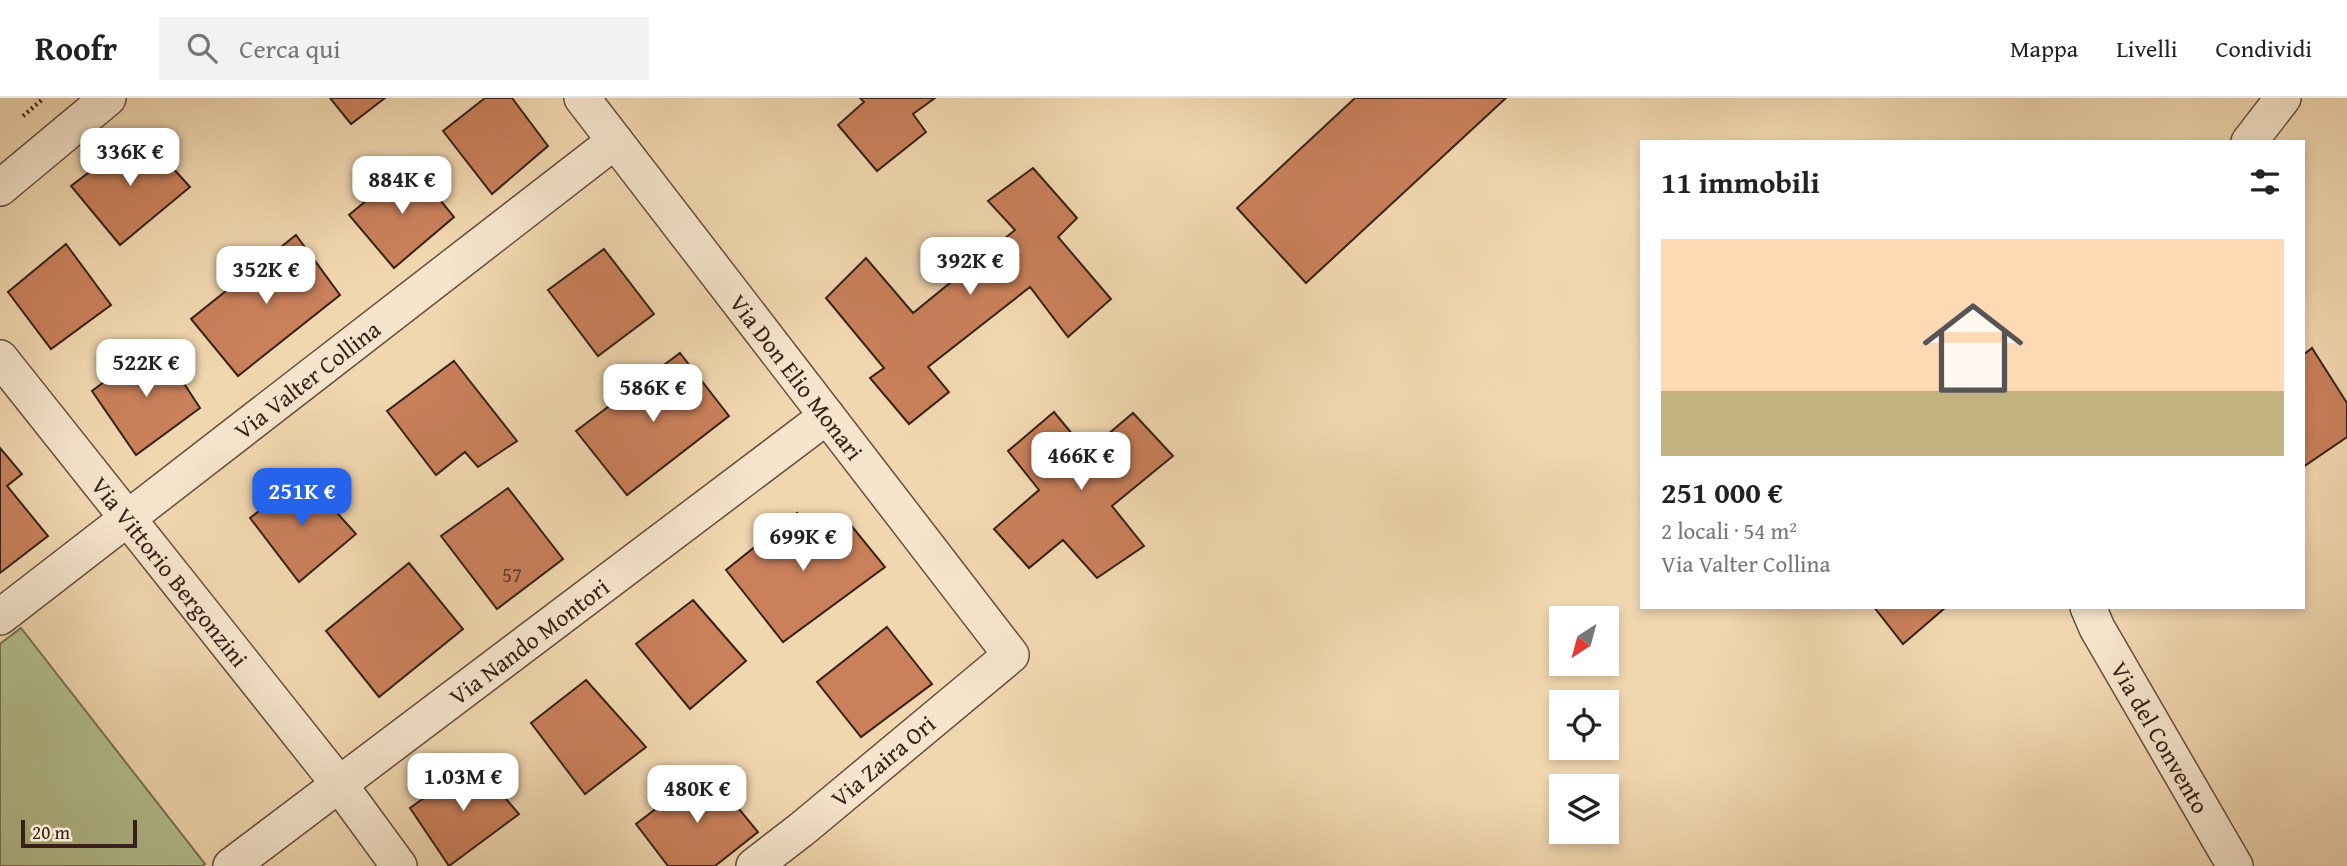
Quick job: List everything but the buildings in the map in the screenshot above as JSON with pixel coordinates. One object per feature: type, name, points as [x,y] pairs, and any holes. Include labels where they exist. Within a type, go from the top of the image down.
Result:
[{"type":"street","points":[[0,188],[108,98]]},
{"type":"street","name":"Via Don Elio Monari","points":[[582,98],[1011,655]]},
{"type":"street","points":[[2251,140],[2283,98]]},
{"type":"street","name":"Via Valter Collina","points":[[0,617],[615,141]]},
{"type":"street","name":"Via Vittorio Bergonzini","points":[[0,358],[339,784]]},
{"type":"street","name":"Via Nando Montori","points":[[231,866],[827,416]]},
{"type":"street","name":"Via del Convento","points":[[2089,609],[2097,628],[2235,866]]},
{"type":"street","name":"Via Zaira Ori","points":[[754,866],[1011,655]]},
{"type":"street","points":[[339,784],[398,866]]},
{"type":"green space","points":[[21,628],[205,864],[0,866],[0,644]]}]
